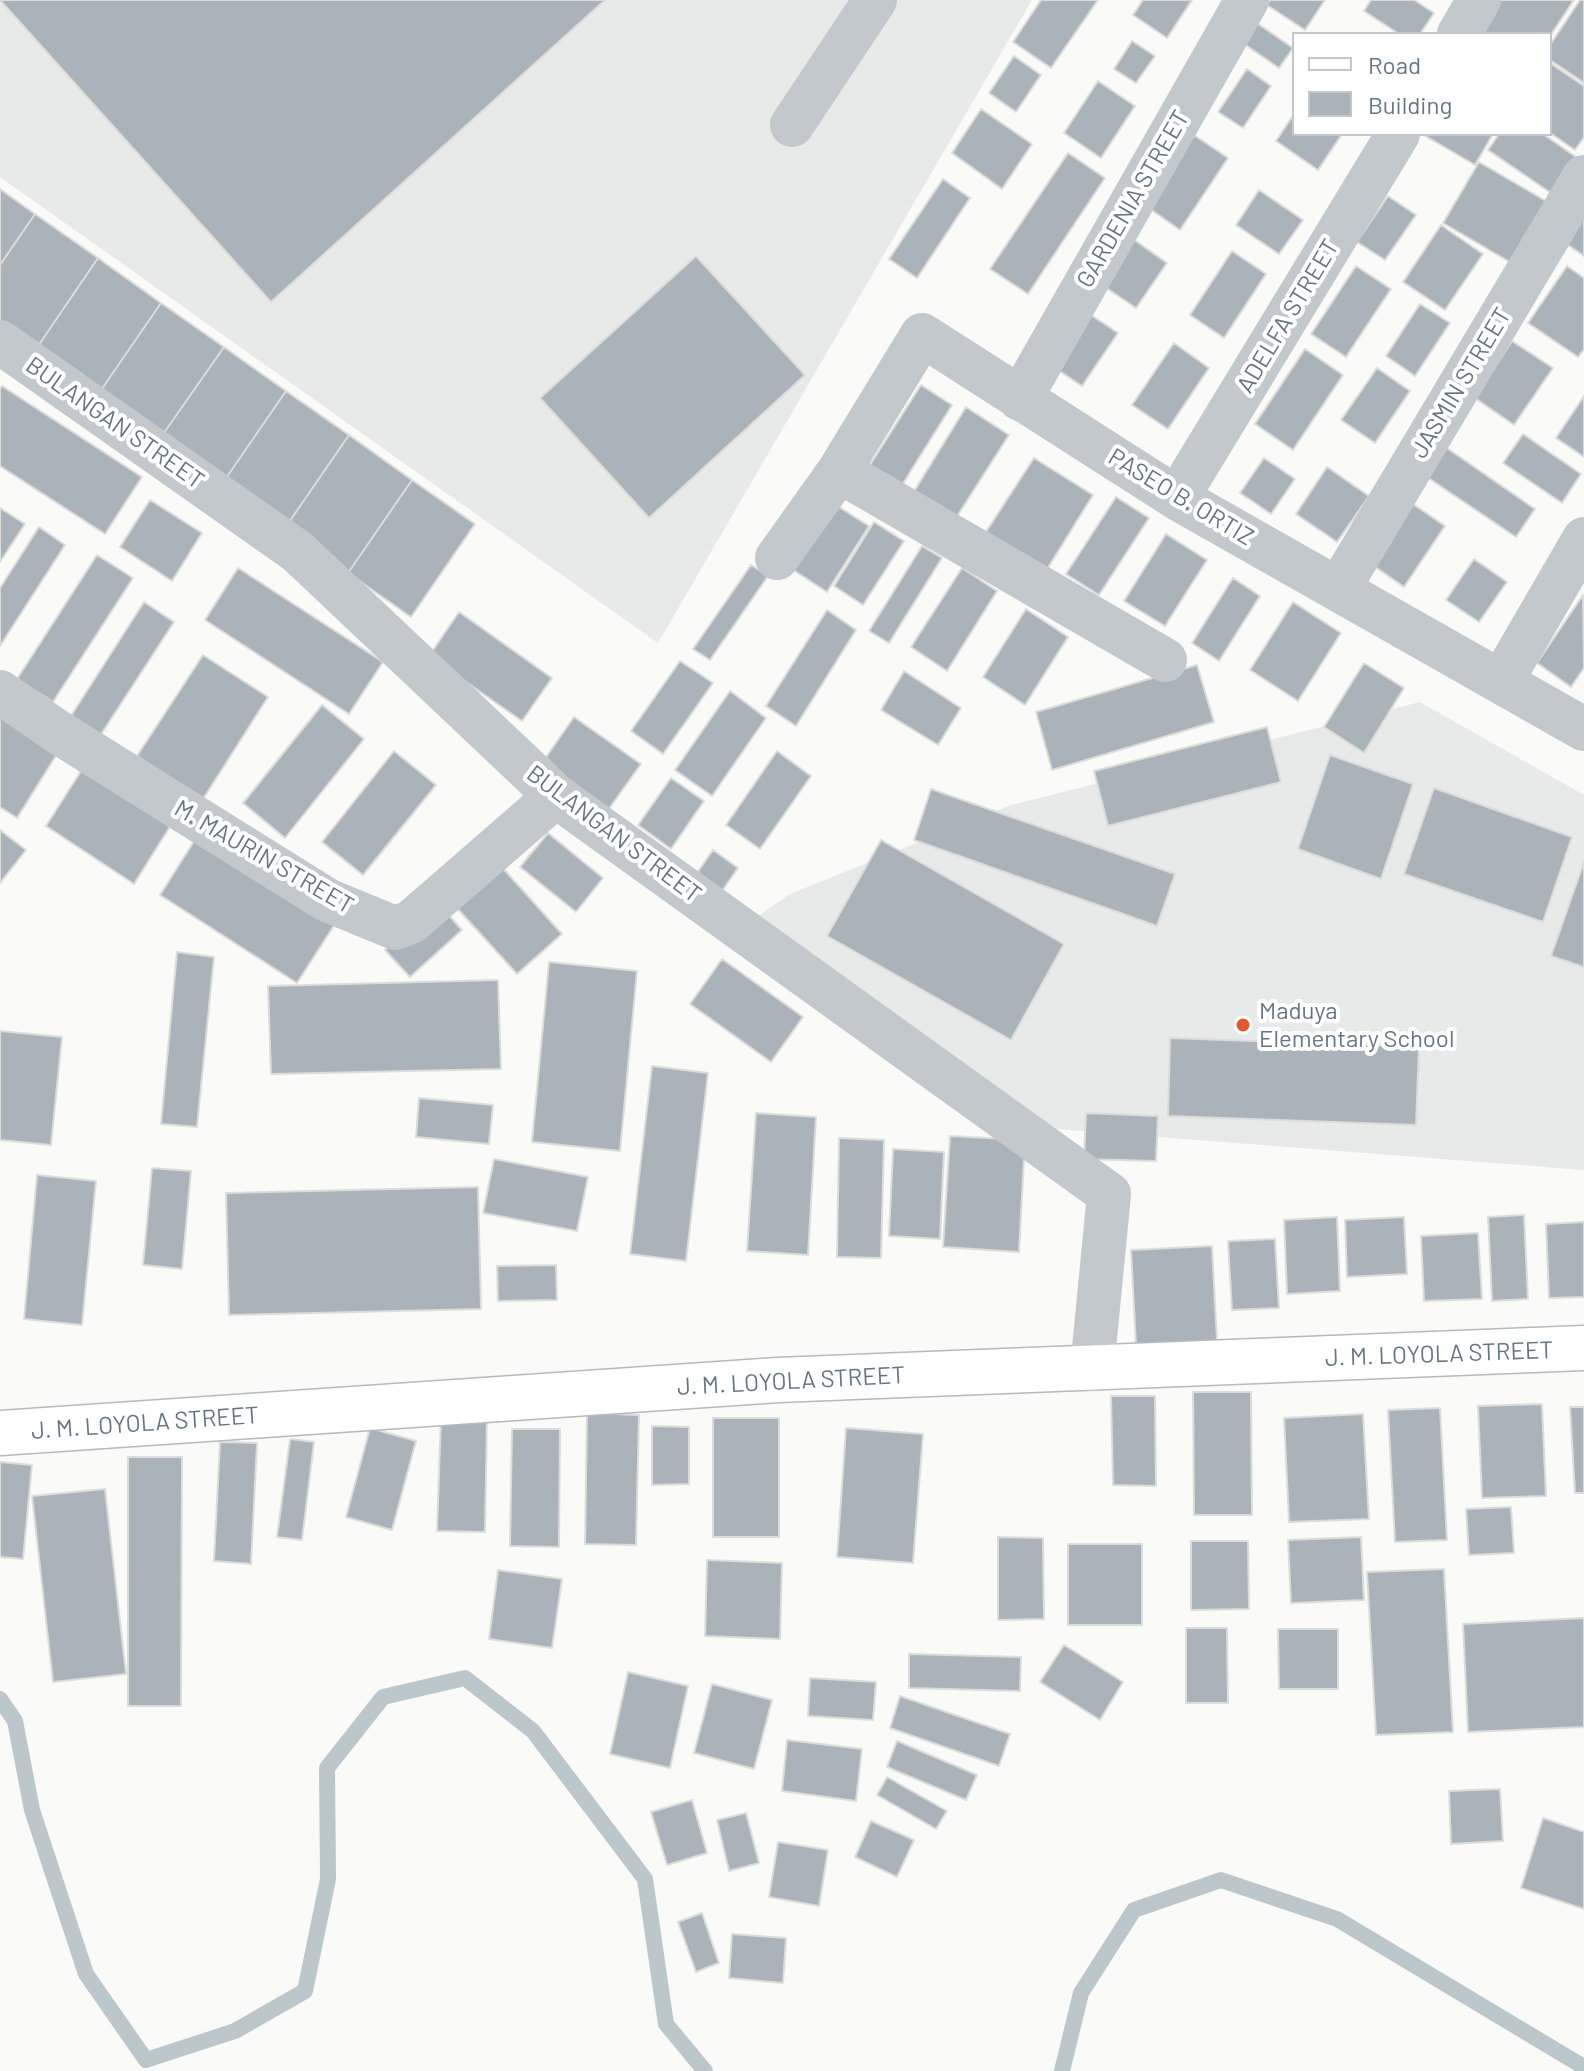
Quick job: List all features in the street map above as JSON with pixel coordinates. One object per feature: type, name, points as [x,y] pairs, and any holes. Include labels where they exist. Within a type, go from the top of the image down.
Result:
[{"type":"main road","name":"J. M. LOYOLA STREET","points":[[0,1433],[778,1380],[1584,1348]]},
{"type":"street","points":[[792,125],[875,0]]},
{"type":"street","name":"GARDENIA STREET","points":[[1020,399],[1247,0]]},
{"type":"street","points":[[1460,32],[1479,0]]},
{"type":"street","name":"ADELFA STREET","points":[[1177,498],[1397,136]]},
{"type":"street","name":"JASMIN STREET","points":[[1339,588],[1584,177]]},
{"type":"street","name":"PASEO B. ORTIZ","points":[[777,558],[839,471],[922,335],[1177,498],[1584,729]]},
{"type":"street","name":"BULANGAN STREET","points":[[0,342],[298,552],[556,796],[1109,1194],[1092,1369]]},
{"type":"street","points":[[839,471],[1165,660]]},
{"type":"street","points":[[1501,682],[1584,539]]},
{"type":"street","name":"M. MAURIN STREET","points":[[0,692],[58,732],[327,900],[395,928],[411,922],[556,796]]},
{"type":"shaded area","points":[[0,0],[1032,0],[658,643],[0,177]]},
{"type":"shaded area","name":"Maduya Elementary School","points":[[1420,702],[1584,795],[1584,1170],[1056,1129],[749,922],[790,894],[1011,805]]},
{"type":"building","points":[[0,0],[605,0],[271,302]]},
{"type":"building","points":[[1041,0],[1098,0],[1051,68],[1013,42]]},
{"type":"building","points":[[1143,0],[1192,0],[1167,38],[1133,15]]},
{"type":"building","points":[[1270,0],[1325,0],[1305,30],[1267,5]]},
{"type":"building","points":[[1371,0],[1414,0],[1434,13],[1421,32],[1396,32],[1364,11]]},
{"type":"building","points":[[1493,0],[1574,0],[1552,33],[1482,32],[1475,27]]},
{"type":"building","points":[[1580,0],[1584,0],[1584,83],[1552,61],[1552,42]]},
{"type":"building","points":[[1251,19],[1292,49],[1279,68],[1237,39]]},
{"type":"building","points":[[1132,41],[1155,56],[1136,83],[1114,69]]},
{"type":"building","points":[[1014,56],[1041,75],[1016,112],[989,93]]},
{"type":"building","points":[[1552,64],[1584,86],[1584,137],[1575,150],[1552,134]]},
{"type":"building","points":[[1247,69],[1271,86],[1243,128],[1218,112]]},
{"type":"building","points":[[1098,81],[1135,106],[1101,158],[1064,133]]},
{"type":"building","points":[[981,109],[1032,144],[1002,189],[952,153]]},
{"type":"building","points":[[1292,117],[1292,136],[1341,136],[1318,170],[1276,141]]},
{"type":"building","points":[[1194,135],[1228,158],[1180,230],[1146,206]]},
{"type":"building","points":[[1425,136],[1492,136],[1475,165]]},
{"type":"building","points":[[1498,136],[1546,136],[1576,157],[1551,193],[1488,150]]},
{"type":"building","points":[[1068,153],[1105,178],[1028,294],[990,269]]},
{"type":"building","points":[[1479,162],[1551,204],[1515,265],[1443,223]]},
{"type":"building","points":[[943,179],[970,198],[917,278],[889,259]]},
{"type":"building","points":[[0,189],[35,214],[0,265]]},
{"type":"building","points":[[1259,190],[1303,220],[1279,254],[1236,225]]},
{"type":"building","points":[[1388,196],[1416,215],[1385,260],[1357,242]]},
{"type":"building","points":[[1584,209],[1584,256],[1562,241]]},
{"type":"building","points":[[35,214],[98,258],[34,352],[0,328],[0,265]]},
{"type":"building","points":[[1441,225],[1483,254],[1445,310],[1403,282]]},
{"type":"building","points":[[1133,239],[1167,263],[1136,308],[1102,285]]},
{"type":"building","points":[[1232,251],[1266,274],[1224,338],[1190,315]]},
{"type":"building","points":[[696,256],[805,375],[649,518],[540,398]]},
{"type":"building","points":[[98,258],[161,303],[97,396],[34,352]]},
{"type":"building","points":[[1356,266],[1391,289],[1346,357],[1311,334]]},
{"type":"building","points":[[1567,266],[1584,278],[1584,349],[1578,357],[1528,323]]},
{"type":"building","points":[[161,303],[224,347],[159,440],[97,396]]},
{"type":"building","points":[[1420,304],[1450,323],[1415,376],[1386,356]]},
{"type":"building","points":[[1091,315],[1118,333],[1082,386],[1055,368]]},
{"type":"building","points":[[1512,341],[1553,368],[1514,425],[1475,398]]},
{"type":"building","points":[[1174,343],[1209,368],[1168,429],[1132,405]]},
{"type":"building","points":[[224,347],[286,391],[222,484],[159,440]]},
{"type":"building","points":[[1305,349],[1343,375],[1293,450],[1255,424]]},
{"type":"building","points":[[1377,368],[1410,391],[1375,443],[1341,420]]},
{"type":"building","points":[[921,385],[952,405],[902,485],[870,465]]},
{"type":"building","points":[[2,386],[142,477],[105,534],[0,466]]},
{"type":"building","points":[[286,391],[349,435],[285,528],[222,484]]},
{"type":"building","points":[[1584,396],[1584,457],[1556,438]]},
{"type":"building","points":[[966,407],[1009,435],[952,524],[910,498]]},
{"type":"building","points":[[1523,434],[1581,474],[1562,503],[1503,463]]},
{"type":"building","points":[[349,435],[412,480],[348,573],[285,528]]},
{"type":"building","points":[[1441,444],[1535,509],[1516,537],[1421,473]]},
{"type":"building","points":[[1034,458],[1093,495],[1044,574],[984,535]]},
{"type":"building","points":[[1264,458],[1295,479],[1271,514],[1240,493]]},
{"type":"building","points":[[1327,467],[1369,496],[1337,542],[1296,514]]},
{"type":"building","points":[[412,480],[475,524],[411,617],[348,573]]},
{"type":"building","points":[[823,497],[869,526],[827,592],[781,562]]},
{"type":"building","points":[[1116,497],[1149,518],[1099,595],[1066,574]]},
{"type":"building","points":[[150,500],[202,533],[172,581],[120,547]]},
{"type":"building","points":[[1407,500],[1445,526],[1404,587],[1367,561]]},
{"type":"building","points":[[0,508],[25,524],[0,562]]},
{"type":"building","points":[[874,522],[904,541],[863,605],[834,586]]},
{"type":"building","points":[[39,527],[65,545],[0,646],[0,588]]},
{"type":"building","points":[[1166,534],[1207,560],[1165,626],[1124,601]]},
{"type":"building","points":[[922,546],[942,558],[889,643],[869,631]]},
{"type":"building","points":[[97,555],[133,578],[53,702],[17,679]]},
{"type":"building","points":[[1474,559],[1507,582],[1479,622],[1446,600]]},
{"type":"building","points":[[751,565],[768,576],[710,660],[693,649]]},
{"type":"building","points":[[238,568],[383,662],[349,714],[205,620]]},
{"type":"building","points":[[962,568],[997,591],[947,671],[911,647]]},
{"type":"building","points":[[1233,578],[1260,596],[1219,661],[1192,643]]},
{"type":"building","points":[[1583,595],[1584,668],[1571,687],[1537,663]]},
{"type":"building","points":[[144,602],[174,622],[98,739],[69,719]]},
{"type":"building","points":[[1293,602],[1341,633],[1298,701],[1250,670]]},
{"type":"building","points":[[1026,609],[1068,637],[1025,705],[983,677]]},
{"type":"building","points":[[827,610],[856,630],[796,726],[766,706]]},
{"type":"building","points":[[459,612],[552,678],[522,721],[429,656]]},
{"type":"building","points":[[203,655],[268,697],[203,799],[137,756]]},
{"type":"building","points":[[680,661],[713,683],[663,754],[631,731]]},
{"type":"building","points":[[1364,663],[1404,688],[1364,753],[1324,727]]},
{"type":"building","points":[[1197,665],[1214,722],[1052,770],[1036,712]]},
{"type":"building","points":[[904,671],[961,708],[938,745],[881,710]]},
{"type":"building","points":[[730,691],[766,718],[712,796],[675,770]]},
{"type":"building","points":[[322,705],[364,739],[285,838],[243,803]]},
{"type":"building","points":[[0,717],[57,754],[17,818],[0,807]]},
{"type":"building","points":[[574,717],[641,764],[608,810],[542,763]]},
{"type":"building","points":[[1267,727],[1281,782],[1108,826],[1094,771]]},
{"type":"building","points":[[394,751],[436,785],[363,875],[322,842]]},
{"type":"building","points":[[777,751],[811,776],[760,849],[726,825]]},
{"type":"building","points":[[1330,755],[1413,784],[1381,879],[1298,849]]},
{"type":"building","points":[[83,768],[171,825],[134,884],[46,826]]},
{"type":"building","points":[[671,778],[704,801],[671,849],[638,825]]},
{"type":"building","points":[[1434,788],[1572,837],[1543,922],[1404,874]]},
{"type":"building","points":[[931,789],[1175,874],[1157,926],[914,840]]},
{"type":"building","points":[[0,830],[26,850],[0,883]]},
{"type":"building","points":[[548,833],[603,878],[576,912],[520,867]]},
{"type":"building","points":[[198,835],[335,924],[297,983],[160,895]]},
{"type":"building","points":[[881,840],[1064,944],[1011,1040],[827,936]]},
{"type":"building","points":[[713,850],[738,868],[722,891],[697,873]]},
{"type":"building","points":[[491,855],[562,934],[517,974],[446,896]]},
{"type":"building","points":[[1584,862],[1584,967],[1551,956]]},
{"type":"building","points":[[437,902],[462,930],[410,977],[385,950]]},
{"type":"building","points":[[177,952],[214,957],[197,1127],[161,1124]]},
{"type":"building","points":[[722,959],[803,1017],[771,1062],[690,1004]]},
{"type":"building","points":[[549,962],[637,971],[620,1151],[532,1142]]},
{"type":"building","points":[[498,980],[501,1069],[271,1074],[268,986]]},
{"type":"building","points":[[0,1031],[62,1037],[51,1145],[0,1140]]},
{"type":"building","points":[[1170,1038],[1419,1047],[1416,1125],[1168,1116]]},
{"type":"building","points":[[652,1066],[708,1073],[686,1261],[630,1254]]},
{"type":"building","points":[[419,1098],[493,1105],[489,1144],[416,1137]]},
{"type":"building","points":[[756,1113],[816,1117],[808,1255],[747,1251]]},
{"type":"building","points":[[1086,1113],[1158,1116],[1156,1161],[1084,1159]]},
{"type":"building","points":[[950,1136],[1025,1140],[1019,1252],[943,1247]]},
{"type":"building","points":[[839,1138],[884,1140],[881,1258],[837,1257]]},
{"type":"building","points":[[893,1149],[944,1152],[940,1239],[889,1236]]},
{"type":"building","points":[[494,1159],[588,1177],[577,1231],[483,1213]]},
{"type":"building","points":[[152,1168],[191,1171],[182,1269],[143,1265]]},
{"type":"building","points":[[37,1175],[96,1181],[82,1325],[24,1319]]},
{"type":"building","points":[[478,1187],[481,1309],[229,1315],[226,1193]]},
{"type":"building","points":[[1524,1215],[1528,1299],[1492,1301],[1488,1217]]},
{"type":"building","points":[[1337,1217],[1340,1291],[1287,1294],[1284,1220]]},
{"type":"building","points":[[1404,1217],[1407,1274],[1347,1277],[1345,1220]]},
{"type":"building","points":[[1584,1222],[1584,1297],[1549,1298],[1546,1224]]},
{"type":"building","points":[[1478,1233],[1482,1299],[1424,1301],[1421,1236]]},
{"type":"building","points":[[1275,1239],[1279,1308],[1232,1310],[1228,1241]]},
{"type":"building","points":[[1212,1246],[1217,1341],[1136,1345],[1131,1250]]},
{"type":"building","points":[[556,1265],[557,1300],[498,1301],[497,1266]]},
{"type":"building","points":[[1193,1392],[1251,1392],[1252,1515],[1194,1515]]},
{"type":"building","points":[[1111,1396],[1155,1396],[1156,1486],[1113,1485]]},
{"type":"building","points":[[1542,1404],[1546,1496],[1482,1498],[1478,1406]]},
{"type":"building","points":[[1570,1407],[1584,1407],[1584,1493],[1575,1493]]},
{"type":"building","points":[[1440,1408],[1447,1540],[1395,1542],[1388,1410]]},
{"type":"building","points":[[587,1413],[639,1415],[636,1545],[585,1544]]},
{"type":"building","points":[[1363,1414],[1369,1519],[1289,1522],[1284,1418]]},
{"type":"building","points":[[441,1416],[487,1417],[485,1532],[437,1531]]},
{"type":"building","points":[[713,1418],[779,1418],[779,1537],[713,1537]]},
{"type":"building","points":[[652,1426],[689,1427],[689,1484],[652,1485]]},
{"type":"building","points":[[370,1428],[416,1441],[392,1530],[346,1517]]},
{"type":"building","points":[[846,1428],[923,1434],[913,1563],[837,1557]]},
{"type":"building","points":[[512,1429],[560,1429],[559,1547],[510,1546]]},
{"type":"building","points":[[290,1439],[314,1442],[302,1540],[277,1537]]},
{"type":"building","points":[[220,1442],[257,1443],[251,1564],[214,1561]]},
{"type":"building","points":[[128,1457],[182,1457],[181,1706],[128,1706]]},
{"type":"building","points":[[0,1462],[32,1465],[23,1559],[0,1557]]},
{"type":"building","points":[[105,1489],[126,1674],[53,1682],[32,1496]]},
{"type":"building","points":[[1511,1507],[1514,1553],[1469,1555],[1466,1509]]},
{"type":"building","points":[[998,1537],[1043,1538],[1044,1619],[998,1620]]},
{"type":"building","points":[[1361,1537],[1364,1600],[1291,1603],[1288,1540]]},
{"type":"building","points":[[1191,1541],[1248,1541],[1249,1609],[1191,1610]]},
{"type":"building","points":[[1068,1544],[1142,1544],[1142,1625],[1068,1625]]},
{"type":"building","points":[[707,1560],[782,1563],[780,1639],[705,1636]]},
{"type":"building","points":[[1444,1569],[1453,1732],[1376,1735],[1367,1572]]},
{"type":"building","points":[[498,1570],[562,1579],[552,1648],[489,1639]]},
{"type":"building","points":[[1584,1618],[1584,1727],[1468,1732],[1463,1624]]},
{"type":"building","points":[[1186,1628],[1227,1628],[1228,1703],[1186,1703]]},
{"type":"building","points":[[1278,1629],[1338,1629],[1338,1689],[1279,1689]]},
{"type":"building","points":[[1064,1645],[1123,1682],[1100,1720],[1040,1682]]},
{"type":"building","points":[[909,1654],[1021,1657],[1020,1691],[909,1688]]},
{"type":"building","points":[[628,1672],[688,1686],[670,1768],[610,1754]]},
{"type":"building","points":[[810,1678],[876,1682],[873,1720],[808,1716]]},
{"type":"building","points":[[712,1684],[772,1700],[754,1769],[694,1753]]},
{"type":"building","points":[[900,1696],[1010,1734],[999,1766],[890,1728]]},
{"type":"building","points":[[787,1740],[862,1749],[856,1801],[782,1791]]},
{"type":"building","points":[[897,1741],[977,1775],[966,1800],[887,1767]]},
{"type":"building","points":[[887,1777],[947,1811],[936,1829],[877,1795]]},
{"type":"building","points":[[1500,1789],[1503,1841],[1451,1844],[1449,1791]]},
{"type":"building","points":[[692,1800],[707,1853],[667,1865],[651,1812]]},
{"type":"building","points":[[746,1813],[759,1863],[729,1871],[717,1820]]},
{"type":"building","points":[[1543,1818],[1584,1832],[1584,1909],[1521,1888]]},
{"type":"building","points":[[871,1821],[914,1840],[897,1877],[855,1857]]},
{"type":"building","points":[[778,1842],[828,1850],[819,1906],[769,1897]]},
{"type":"building","points":[[702,1913],[719,1963],[696,1972],[678,1922]]},
{"type":"building","points":[[732,1934],[786,1938],[783,1983],[729,1978]]},
{"type":"waterway","points":[[0,1699],[15,1721],[32,1810],[86,1974],[146,2060],[235,2031],[305,1991],[328,1879],[327,1768],[383,1697],[465,1678],[533,1731],[645,1879],[666,2024],[705,2071]]},
{"type":"waterway","points":[[1062,2071],[1081,1993],[1134,1910],[1221,1880],[1337,1919],[1584,2067]]},
{"type":"place","name":"Maduya Elementary School","points":[[1243,1025]]}]
